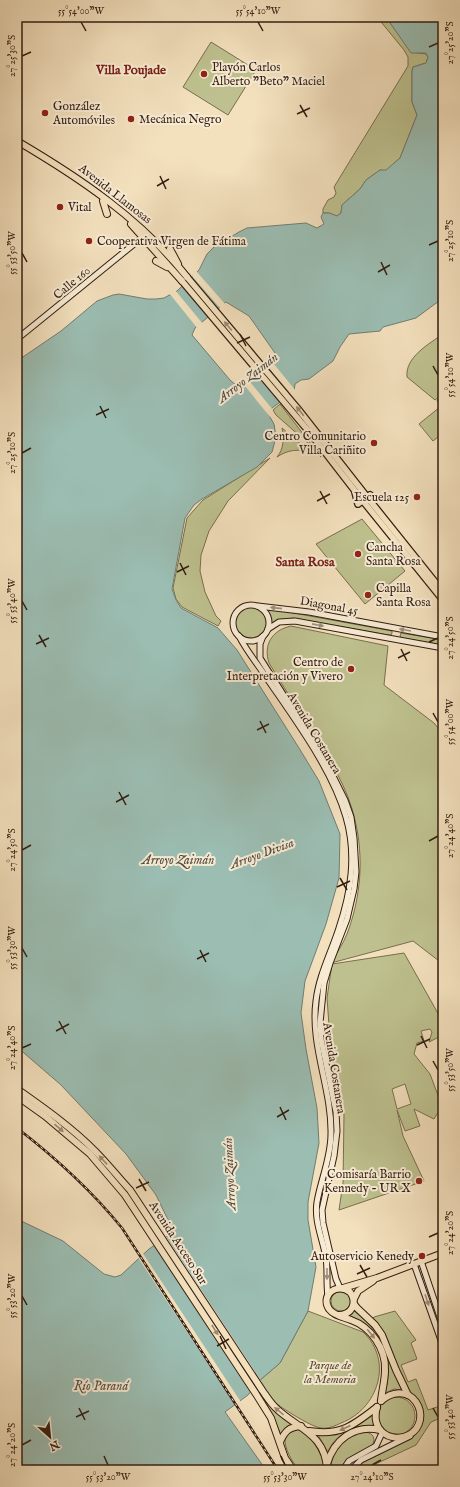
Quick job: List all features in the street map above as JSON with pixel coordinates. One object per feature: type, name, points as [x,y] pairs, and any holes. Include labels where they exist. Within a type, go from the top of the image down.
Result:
[{"type":"highway","name":"Avenida Llamosas","points":[[17,141],[63,168],[121,210],[181,269],[184,279]]},
{"type":"highway","name":"Avenida Llamosas","points":[[17,146],[61,171],[103,201],[131,224],[170,268],[184,279]]},
{"type":"highway","points":[[85,178],[89,187]]},
{"type":"highway","points":[[103,201],[107,214]]},
{"type":"highway","points":[[121,210],[130,212]]},
{"type":"highway","points":[[170,249],[181,269]]},
{"type":"highway","points":[[156,261],[170,268]]},
{"type":"highway","name":"Avenida Acceso Sur","points":[[17,1089],[62,1122],[94,1150],[130,1190],[158,1237],[259,1392],[271,1418],[285,1458],[293,1470]]},
{"type":"highway","name":"Avenida Acceso Sur","points":[[17,1096],[45,1116],[90,1154],[158,1237]]},
{"type":"highway","points":[[380,1401],[384,1383],[385,1362],[380,1348],[374,1337],[366,1328],[355,1321],[334,1314],[329,1308],[327,1300],[328,1296],[334,1289],[377,1278],[443,1253]]},
{"type":"highway","points":[[338,1315],[343,1315],[350,1311],[358,1291],[377,1278]]},
{"type":"highway","points":[[327,1469],[335,1446],[345,1436],[360,1429],[370,1428],[397,1438],[404,1437],[412,1433],[419,1424],[420,1413],[416,1403],[408,1395],[382,1335],[375,1325],[357,1308],[350,1292],[341,1288]]},
{"type":"highway","name":"Avenida Acceso Sur","points":[[259,1392],[279,1411],[309,1431]]},
{"type":"highway","points":[[380,1401],[393,1393],[408,1395]]},
{"type":"highway","points":[[377,1407],[375,1419],[381,1432]]},
{"type":"highway","points":[[309,1431],[324,1434],[338,1432],[358,1422],[377,1407]]},
{"type":"highway","points":[[280,1442],[287,1430],[301,1426]]},
{"type":"highway","points":[[309,1431],[318,1443],[327,1469]]},
{"type":"main road","name":"Calle 160","points":[[17,339],[139,240]]},
{"type":"main road","name":"Avenida Llamosas","points":[[184,279],[219,315],[298,409],[364,499]]},
{"type":"main road","name":"Avenida Llamosas","points":[[184,279],[214,320],[311,434],[354,490],[364,499]]},
{"type":"main road","points":[[364,499],[443,592]]},
{"type":"main road","points":[[364,499],[443,600]]},
{"type":"main road","points":[[247,605],[258,606],[267,613],[269,624],[268,629],[262,636],[251,640],[239,636],[233,626],[236,613],[239,609],[247,605]]},
{"type":"main road","name":"Diagonal 45","points":[[258,606],[309,612],[443,637]]},
{"type":"main road","name":"Diagonal 45","points":[[268,629],[279,622],[295,621],[443,648]]},
{"type":"main road","name":"Avenida Costanera","points":[[239,636],[309,741],[321,762],[344,811],[350,839],[351,877],[348,898],[339,928],[321,974],[316,1003],[315,1021],[316,1039],[329,1107],[331,1134],[327,1165],[317,1209],[317,1223],[326,1258],[328,1296]]},
{"type":"main road","name":"Avenida Costanera","points":[[262,636],[260,644],[260,658],[325,760],[347,806],[351,817],[354,838],[356,872],[353,896],[347,919],[326,976],[321,1005],[320,1023],[321,1039],[336,1112],[337,1131],[334,1156],[322,1204],[322,1215],[336,1279],[341,1288]]},
{"type":"main road","points":[[421,1261],[443,1326]]},
{"type":"main road","points":[[414,1264],[443,1346]]},
{"type":"main road","points":[[377,1407],[380,1401]]},
{"type":"main road","points":[[343,1470],[349,1462],[376,1446],[381,1432]]},
{"type":"main road","points":[[351,1470],[361,1460],[405,1439],[412,1433]]},
{"type":"green space","points":[[377,17],[386,17],[411,52],[426,54],[428,57],[426,63],[413,67],[412,71],[412,102],[417,115],[400,158],[386,171],[380,170],[366,180],[360,189],[342,205],[341,213],[337,216],[329,213],[323,213],[323,209],[328,200],[334,197],[336,193],[334,187],[408,66],[408,57],[404,50]]},
{"type":"green space","points":[[211,42],[256,70],[228,115],[183,87]]},
{"type":"green space","points":[[443,334],[443,393],[435,400],[407,377],[407,370],[414,357],[419,352]]},
{"type":"green space","points":[[443,395],[443,433],[433,441],[419,424],[440,407],[437,400]]},
{"type":"green space","points":[[280,404],[321,457],[310,445],[276,415],[273,410]]},
{"type":"green space","points":[[282,428],[311,453],[307,451],[294,450],[277,457],[283,443]]},
{"type":"green space","points":[[270,458],[228,501],[209,531],[201,555],[200,571],[205,592],[216,616],[221,621],[218,626],[182,607],[176,599],[173,588],[187,518],[203,500]]},
{"type":"green space","points":[[362,519],[405,571],[365,604],[316,544]]},
{"type":"green space","points":[[251,606],[257,607],[264,613],[267,622],[266,628],[260,635],[251,638],[245,637],[238,631],[235,622],[236,616],[242,609]]},
{"type":"green space","points":[[266,608],[392,631],[392,633],[391,635],[388,635],[292,618],[272,623]]},
{"type":"green space","points":[[291,626],[388,646],[384,685],[434,723],[443,734],[443,964],[413,941],[331,963],[347,934],[352,920],[360,877],[360,849],[352,808],[343,785],[324,751],[269,663],[267,656],[268,644],[274,635],[279,631]]},
{"type":"green space","points":[[401,633],[443,640],[443,645],[402,638],[400,636]]},
{"type":"green space","points":[[404,953],[440,1017],[443,1016],[443,1035],[429,1042],[432,1032],[430,1029],[421,1031],[424,1041],[417,1043],[414,1054],[430,1074],[442,1106],[434,1119],[414,1109],[420,1126],[405,1131],[397,1110],[403,1136],[424,1181],[339,1210],[343,1183],[344,1115],[331,1052],[327,998],[332,964]],"holes":[[[405,1084],[411,1104],[397,1109],[392,1089]]]},
{"type":"green space","points":[[337,1291],[345,1291],[351,1297],[351,1305],[345,1311],[337,1311],[331,1305],[331,1297]]},
{"type":"green space","points":[[353,1310],[377,1333],[383,1346],[374,1332],[367,1326],[347,1316]]},
{"type":"green space","name":"Parque de la Memoria","points":[[308,1311],[363,1332],[372,1344],[378,1356],[378,1383],[372,1396],[364,1407],[354,1416],[329,1428],[316,1427],[287,1411],[271,1399],[259,1381],[280,1363]]},
{"type":"green space","points":[[395,1311],[416,1340],[411,1343],[417,1359],[401,1365],[408,1382],[416,1379],[428,1410],[443,1405],[443,1417],[431,1422],[416,1445],[365,1470],[352,1470],[361,1462],[411,1439],[420,1426],[421,1417],[411,1394],[403,1382],[372,1319],[374,1317]]},
{"type":"green space","points":[[383,1348],[402,1390],[394,1389],[385,1393],[388,1365]]},
{"type":"green space","points":[[396,1397],[409,1403],[415,1416],[409,1429],[396,1435],[383,1429],[377,1416],[383,1403]]},
{"type":"green space","points":[[264,1399],[293,1423],[286,1427],[281,1435],[275,1421]]},
{"type":"green space","points":[[372,1415],[375,1426],[360,1426],[353,1428],[335,1440],[328,1452],[318,1435],[335,1434]]},
{"type":"green space","points":[[300,1429],[320,1452],[324,1464],[324,1470],[299,1470],[291,1459],[287,1450],[285,1437],[293,1430]]},
{"type":"green space","points":[[365,1432],[372,1435],[374,1439],[372,1446],[350,1458],[340,1470],[331,1470],[333,1455],[336,1449],[351,1437]]},
{"type":"water","name":"Arroyo Zaimán","points":[[386,17],[443,17],[443,298],[416,318],[383,327],[380,331],[349,334],[333,361],[309,379],[301,380],[295,384],[294,391],[267,412],[274,424],[276,437],[272,452],[257,467],[194,505],[185,518],[172,589],[181,608],[218,628],[237,650],[319,781],[340,834],[339,878],[326,924],[305,981],[301,1013],[317,1108],[319,1143],[308,1202],[308,1220],[316,1267],[308,1311],[280,1363],[259,1381],[248,1395],[225,1412],[266,1470],[17,1470],[17,1219],[63,1241],[104,1274],[115,1277],[121,1275],[149,1249],[169,1235],[172,1228],[156,1195],[126,1154],[61,1085],[17,1047],[17,361],[61,331],[97,301],[119,294],[147,299],[164,298],[177,291],[199,270],[207,254],[214,247],[247,228],[306,223],[317,228],[324,224],[321,217],[323,213],[329,213],[337,216],[341,213],[342,205],[360,189],[366,180],[380,170],[386,170],[400,158],[417,115],[412,102],[413,67],[426,63],[428,57],[426,53],[411,53]],"holes":[[[226,302],[249,316],[275,353],[268,363],[237,386],[230,380],[192,335],[195,328]]]},
{"type":"pier","points":[[196,271],[226,305],[221,309],[192,276]]},
{"type":"pier","points":[[175,290],[203,324],[198,329],[169,293]]},
{"type":"pier","points":[[269,358],[296,391],[292,396],[265,363]]},
{"type":"pier","points":[[246,377],[273,410],[270,413],[270,417],[241,381]]},
{"type":"pier","points":[[165,1235],[262,1382],[251,1394],[153,1244]]},
{"type":"pier","points":[[142,1252],[241,1402],[236,1406],[137,1256]]},
{"type":"railway","points":[[17,1128],[46,1151],[72,1175],[122,1228],[278,1470]]},
{"type":"place","name":"Playón Carlos Alberto \"Beto\" Maciel","points":[[204,74]]},
{"type":"place","name":"González Automóviles","points":[[45,113]]},
{"type":"place","name":"Mecánica Negro","points":[[131,119]]},
{"type":"place","name":"Vital","points":[[60,207]]},
{"type":"place","name":"Cooperativa Virgen de Fátima","points":[[89,241]]},
{"type":"place","name":"Centro Comunitario Villa Cariñito","points":[[374,443]]},
{"type":"place","name":"Escuela 125","points":[[417,497]]},
{"type":"place","name":"Cancha Santa Rosa","points":[[358,554]]},
{"type":"place","name":"Capilla Santa Rosa","points":[[368,595]]},
{"type":"place","name":"Centro de Interpretación y Vivero","points":[[351,669]]},
{"type":"place","name":"Comisaría Barrio Kennedy - UR X","points":[[419,1181]]},
{"type":"place","name":"Autoservicio Kenedy","points":[[422,1256]]},
{"type":"district","name":"Villa Poujade","points":[[131,70]]},
{"type":"district","name":"Santa Rosa","points":[[305,562]]},
{"type":"water label","name":"Arroyo Divisa","points":[[262,854]]},
{"type":"water label","name":"Río Paraná","points":[[101,1386]]}]
